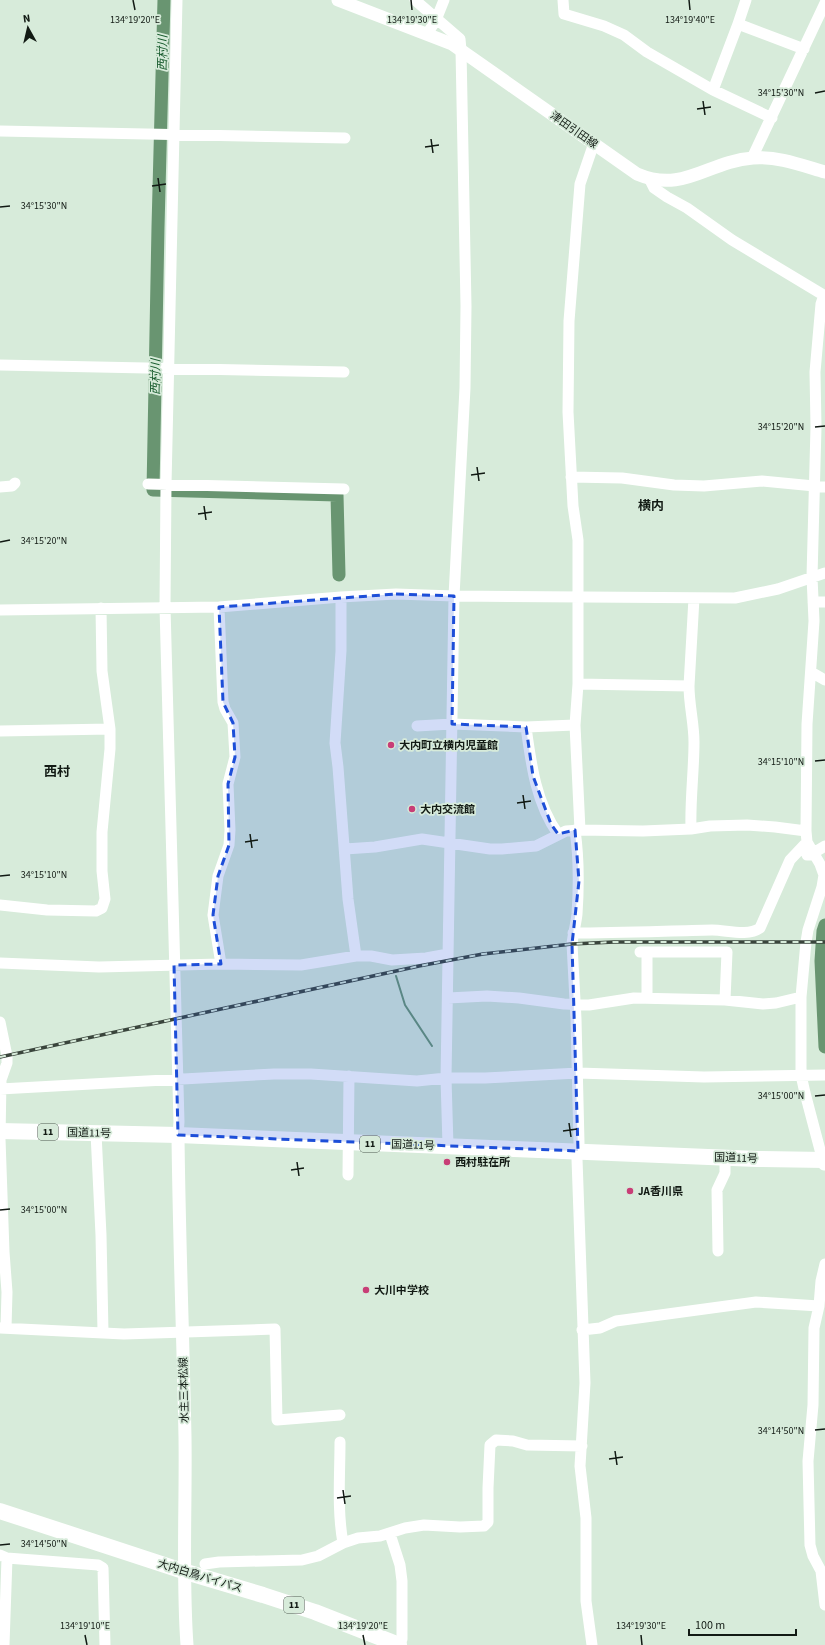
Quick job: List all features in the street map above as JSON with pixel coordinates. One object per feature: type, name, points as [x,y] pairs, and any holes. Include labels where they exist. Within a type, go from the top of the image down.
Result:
[{"type":"highway","name":"国道11号","points":[[0,1131],[178,1135],[824,1162]]},
{"type":"highway","name":"大内白鳥バイパス","points":[[2,1511],[186,1572],[315,1612],[399,1645]]},
{"type":"main road","name":"津田引田線","points":[[339,0],[452,44],[637,174],[650,180],[669,181],[684,179],[734,161],[752,158],[777,159],[825,172]]},
{"type":"main road","name":"水主三本松線","points":[[178,1135],[185,1441],[184,1512],[187,1645]]},
{"type":"street","points":[[177,0],[168,369],[166,607],[178,1080],[178,1135]]},
{"type":"street","points":[[415,0],[436,20],[460,39],[461,50],[466,306],[465,388],[454,596],[446,1078],[448,1146]]},
{"type":"street","points":[[427,34],[436,20],[444,0]]},
{"type":"street","points":[[563,0],[564,14],[604,26],[624,35],[647,52],[713,90],[772,118]]},
{"type":"street","points":[[713,90],[746,0]]},
{"type":"street","points":[[752,158],[825,3]]},
{"type":"street","points":[[738,24],[804,49]]},
{"type":"street","points":[[0,131],[345,138]]},
{"type":"street","points":[[592,1645],[586,1601],[587,1537],[581,1478],[585,1383],[582,1330],[578,1151],[578,1073],[573,933],[577,916],[579,881],[575,725],[578,684],[578,540],[573,506],[568,412],[569,322],[580,184],[590,150],[594,143]]},
{"type":"street","points":[[650,180],[654,188],[687,208],[732,240],[824,295],[821,304],[815,372],[816,427],[820,487],[812,577],[814,621],[812,672],[807,724],[806,837],[824,875],[822,887],[808,930],[801,997],[805,1093],[824,1162]]},
{"type":"street","points":[[0,365],[344,372]]},
{"type":"street","points":[[571,477],[622,478],[674,485],[704,486],[762,481],[820,487]]},
{"type":"street","points":[[0,487],[12,486],[15,483]]},
{"type":"street","points":[[148,484],[344,489]]},
{"type":"street","points":[[0,610],[219,607],[396,594],[454,596],[735,598],[778,589],[825,573]]},
{"type":"street","points":[[341,597],[340,665],[335,743],[345,849],[348,900],[356,956]]},
{"type":"street","points":[[691,829],[690,803],[694,740],[689,686],[694,598]]},
{"type":"street","points":[[813,602],[825,602]]},
{"type":"street","points":[[219,607],[223,702],[225,709],[233,723],[235,756],[228,784],[230,830],[228,845],[218,876],[212,915],[221,964]]},
{"type":"street","points":[[0,905],[47,910],[96,911],[102,908],[105,899],[102,871],[102,832],[110,750],[110,729],[102,671],[101,608]]},
{"type":"street","points":[[812,672],[825,680]]},
{"type":"street","points":[[578,684],[689,686]]},
{"type":"street","points":[[417,726],[452,724],[526,727],[575,725]]},
{"type":"street","points":[[526,727],[533,776],[551,824],[558,834]]},
{"type":"street","points":[[0,731],[110,729]]},
{"type":"street","points":[[345,849],[375,847],[422,839],[502,849],[536,846],[566,831],[643,831],[747,825],[775,827],[806,837]]},
{"type":"street","points":[[573,933],[714,930],[755,932],[760,928],[790,860],[806,837]]},
{"type":"street","points":[[794,854],[810,855],[825,846]]},
{"type":"street","points":[[647,998],[644,952],[727,952],[725,1000]]},
{"type":"street","points":[[0,963],[99,967],[221,964],[301,965],[356,956],[371,956],[392,960],[426,958],[448,954]]},
{"type":"street","points":[[448,998],[487,996],[575,1005],[589,1005],[620,999],[647,998],[725,1000],[763,1004],[776,1003],[801,997]]},
{"type":"street","points":[[0,1022],[7,1056],[7,1062],[1,1080],[0,1089],[4,1252],[7,1292],[3,1328],[124,1334],[275,1329],[277,1420],[340,1415]]},
{"type":"street","points":[[0,1089],[274,1074],[311,1074],[417,1081],[446,1078],[485,1078],[578,1073],[704,1077],[825,1075]]},
{"type":"street","points":[[348,1175],[349,1076]]},
{"type":"street","points":[[96,1133],[101,1235],[103,1332]]},
{"type":"street","points":[[718,1251],[717,1190],[725,1173],[725,1158]]},
{"type":"street","points":[[825,1264],[821,1281],[819,1306],[814,1328],[813,1405],[808,1461],[810,1545],[813,1556],[821,1571],[825,1605]]},
{"type":"street","points":[[582,1330],[600,1328],[616,1322],[756,1302],[819,1306]]},
{"type":"street","points":[[205,1564],[219,1562],[302,1560],[318,1556],[343,1543],[358,1538],[390,1534],[405,1528],[424,1525],[484,1526],[488,1522],[490,1445],[496,1440],[513,1441],[527,1445],[582,1446]]},
{"type":"street","points":[[340,1442],[339,1510],[343,1543]]},
{"type":"street","points":[[390,1534],[400,1565],[402,1581],[402,1639],[399,1645]]},
{"type":"street","points":[[4,1645],[2,1623],[4,1557],[98,1565],[103,1568],[105,1645]]},
{"type":"highlighted area","points":[[396,594],[454,596],[452,724],[526,727],[533,776],[551,824],[558,834],[575,830],[579,881],[572,944],[578,1151],[178,1135],[174,965],[221,964],[213,915],[218,876],[229,845],[228,784],[235,757],[233,723],[223,702],[219,607]]},
{"type":"waterway","name":"西村川","points":[[164,0],[153,490],[337,495],[339,575]]},
{"type":"waterway","points":[[825,925],[823,931],[821,961],[825,1047]]},
{"type":"waterway","points":[[396,976],[405,1005],[432,1046]]},
{"type":"railway","points":[[0,1057],[419,966],[483,954],[572,944],[614,942],[825,942]]},
{"type":"place","name":"大内町立横内児童館","points":[[391,745]]},
{"type":"place","name":"大内交流館","points":[[412,809]]},
{"type":"place","name":"西村駐在所","points":[[447,1162]]},
{"type":"place","name":"JA香川県","points":[[630,1191]]},
{"type":"place","name":"大川中学校","points":[[366,1290]]},
{"type":"district","name":"横内","points":[[651,506]]},
{"type":"district","name":"西村","points":[[57,772]]}]
